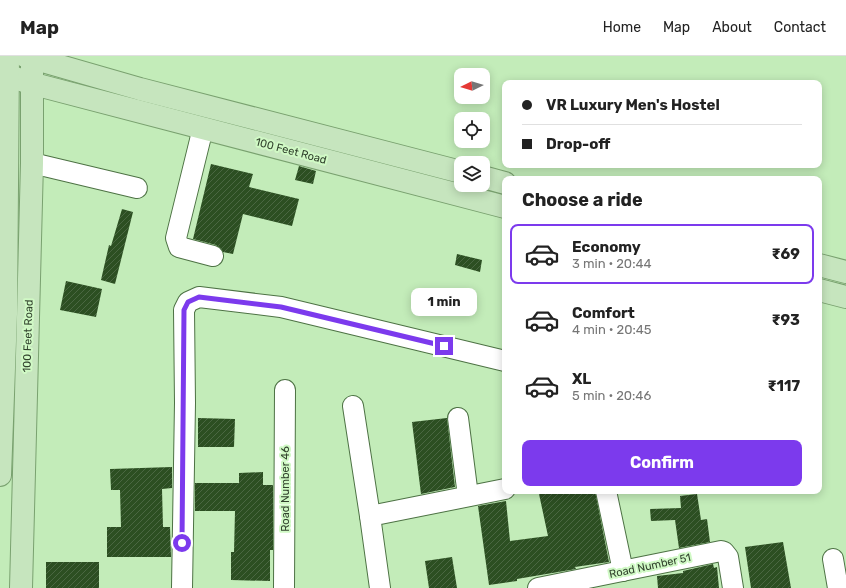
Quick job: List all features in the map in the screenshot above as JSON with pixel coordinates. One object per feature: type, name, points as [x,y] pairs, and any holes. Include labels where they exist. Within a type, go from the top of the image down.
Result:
[{"type":"main road","name":"100 Feet Road","points":[[21,588],[32,163],[29,57],[140,89],[454,170]]},
{"type":"main road","name":"100 Feet Road","points":[[0,475],[6,314],[5,68]]},
{"type":"main road","points":[[5,68],[30,83]]},
{"type":"main road","name":"100 Feet Road","points":[[30,83],[502,206]]},
{"type":"main road","points":[[490,180],[502,182]]},
{"type":"main road","points":[[822,266],[846,272]]},
{"type":"main road","points":[[822,291],[846,297]]},
{"type":"street","points":[[203,128],[176,238],[179,247],[213,256]]},
{"type":"street","points":[[32,163],[137,188]]},
{"type":"street","points":[[182,588],[184,310],[188,302],[199,297],[281,307],[502,360]]},
{"type":"street","name":"Road Number 46","points":[[284,588],[285,390]]},
{"type":"street","points":[[353,406],[380,588]]},
{"type":"street","points":[[458,418],[468,496]]},
{"type":"street","points":[[370,516],[502,490]]},
{"type":"street","points":[[607,494],[623,571]]},
{"type":"street","name":"Road Number 51","points":[[538,588],[721,551],[728,557],[733,588]]},
{"type":"street","points":[[833,559],[838,588]]},
{"type":"building","points":[[211,164],[253,174],[249,187],[299,199],[292,226],[243,214],[233,254],[223,252],[216,245],[193,239]]},
{"type":"building","points":[[299,166],[316,171],[313,184],[295,180]]},
{"type":"building","points":[[122,209],[133,212],[115,284],[101,280],[109,245],[111,246]]},
{"type":"building","points":[[457,254],[482,260],[480,272],[455,265]]},
{"type":"building","points":[[66,281],[102,289],[96,317],[60,310]]},
{"type":"building","points":[[198,418],[235,419],[234,447],[198,447]]},
{"type":"building","points":[[447,418],[455,487],[421,494],[412,422]]},
{"type":"building","points":[[172,467],[172,488],[162,489],[163,527],[170,527],[171,557],[107,557],[107,527],[121,527],[120,490],[111,490],[110,469]]},
{"type":"building","points":[[263,472],[263,485],[273,485],[273,550],[270,550],[270,581],[231,580],[231,552],[234,552],[235,511],[195,511],[195,483],[239,483],[239,473]]},
{"type":"building","points":[[539,494],[596,494],[609,562],[575,567],[576,569],[489,585],[478,506],[506,501],[510,541],[548,536]]},
{"type":"building","points":[[697,494],[701,520],[707,519],[710,542],[679,548],[675,520],[651,521],[650,509],[681,508],[680,496]]},
{"type":"building","points":[[783,542],[791,588],[751,588],[745,547]]},
{"type":"building","points":[[452,557],[457,588],[429,588],[425,561]]},
{"type":"building","points":[[46,562],[99,562],[99,588],[46,588]]},
{"type":"building","points":[[713,564],[714,568],[717,567],[719,588],[658,588],[657,576],[683,573],[683,571]]},
{"type":"route","points":[[182,543],[184,310],[188,302],[199,297],[281,307],[444,346]]}]
